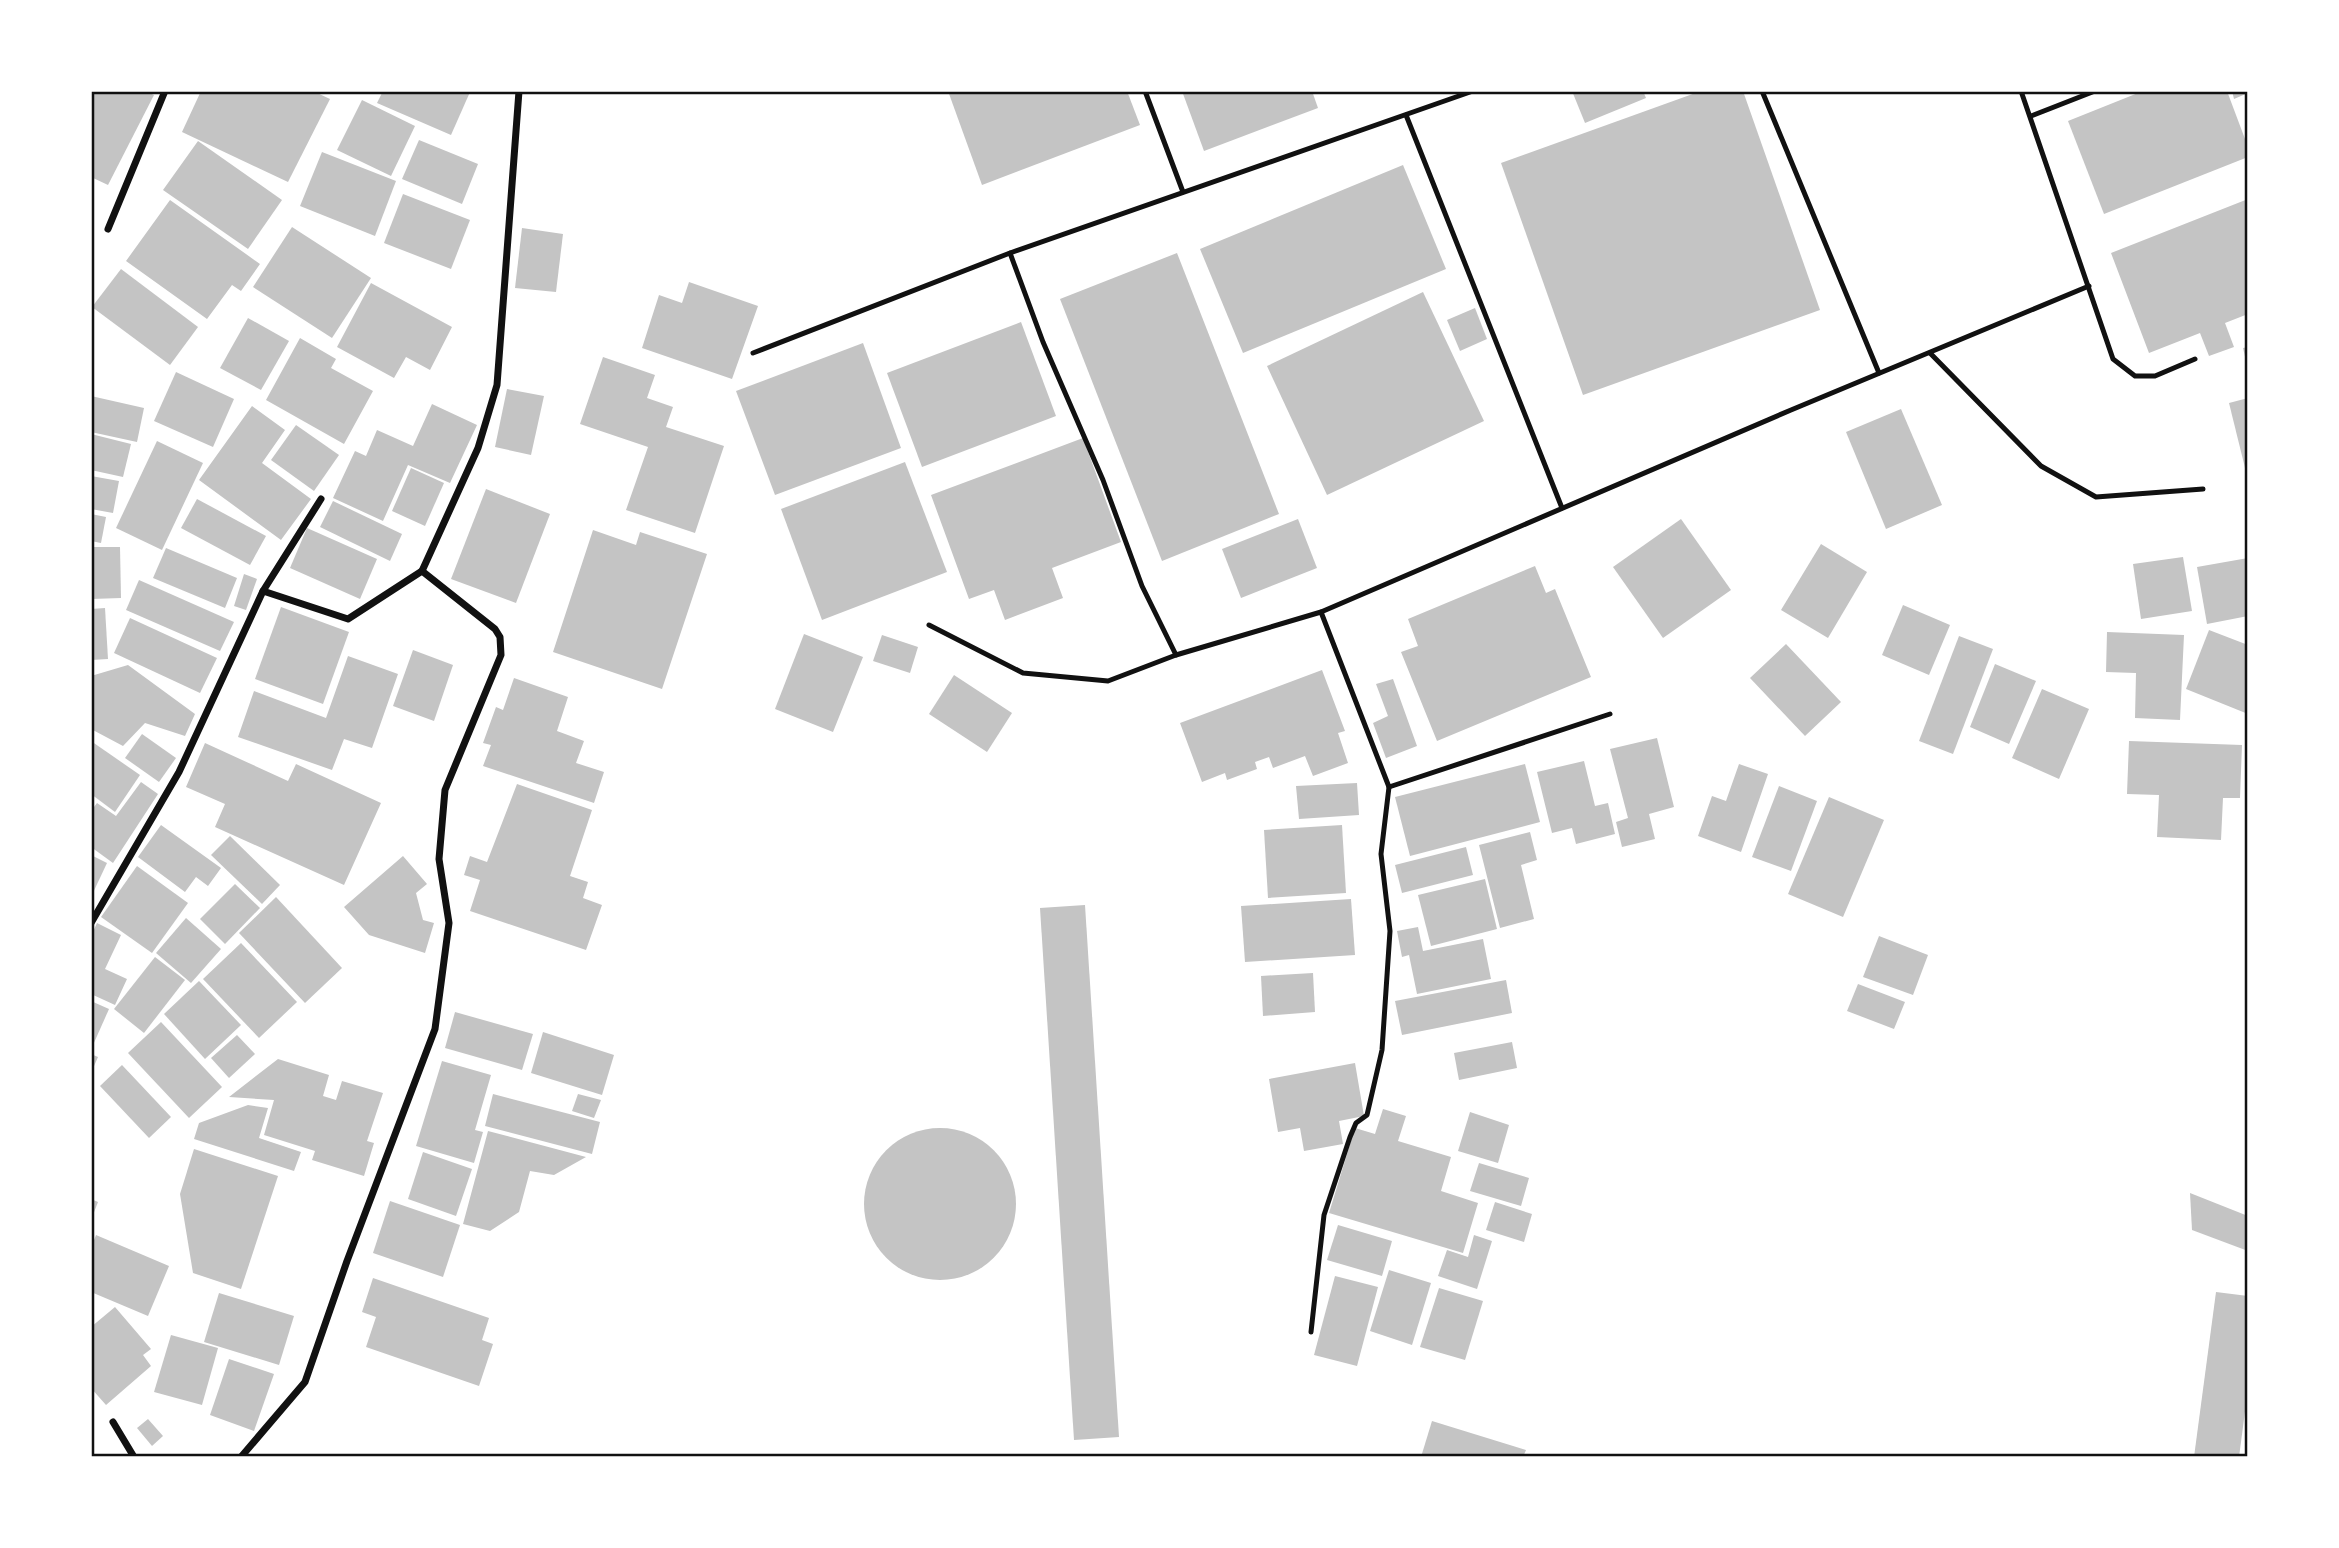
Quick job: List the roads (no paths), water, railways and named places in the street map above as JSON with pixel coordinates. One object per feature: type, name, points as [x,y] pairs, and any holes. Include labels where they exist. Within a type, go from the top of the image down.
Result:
[{"type":"street","points":[[108,229],[165,91]]},
{"type":"street","points":[[263,591],[348,619],[422,571],[478,448],[497,385],[519,91]]},
{"type":"street","points":[[91,923],[179,772],[263,591],[321,499]]},
{"type":"street","points":[[241,1457],[305,1382],[346,1261],[435,1028],[449,923],[439,859],[445,790],[501,655],[500,637],[495,629],[422,571]]},
{"type":"street","points":[[113,1422],[134,1457]]},
{"type":"lane","points":[[1145,91],[1183,192]]},
{"type":"lane","points":[[753,353],[1010,253],[1473,91]]},
{"type":"lane","points":[[1762,91],[1879,373]]},
{"type":"lane","points":[[2021,91],[2113,359],[2135,376],[2155,376],[2195,359]]},
{"type":"lane","points":[[2031,116],[2095,91]]},
{"type":"lane","points":[[1406,115],[1562,508]]},
{"type":"lane","points":[[1010,253],[1043,342],[1103,480],[1142,586],[1176,655]]},
{"type":"lane","points":[[929,625],[1023,673],[1108,681],[1176,655],[1321,612],[2089,286]]},
{"type":"lane","points":[[1930,352],[2041,466],[2096,497],[2203,489]]},
{"type":"lane","points":[[1311,1332],[1324,1215],[1356,1123],[1367,1115],[1382,1050],[1390,931],[1381,855],[1389,787],[1321,612]]},
{"type":"lane","points":[[1389,787],[1609,714]]}]
